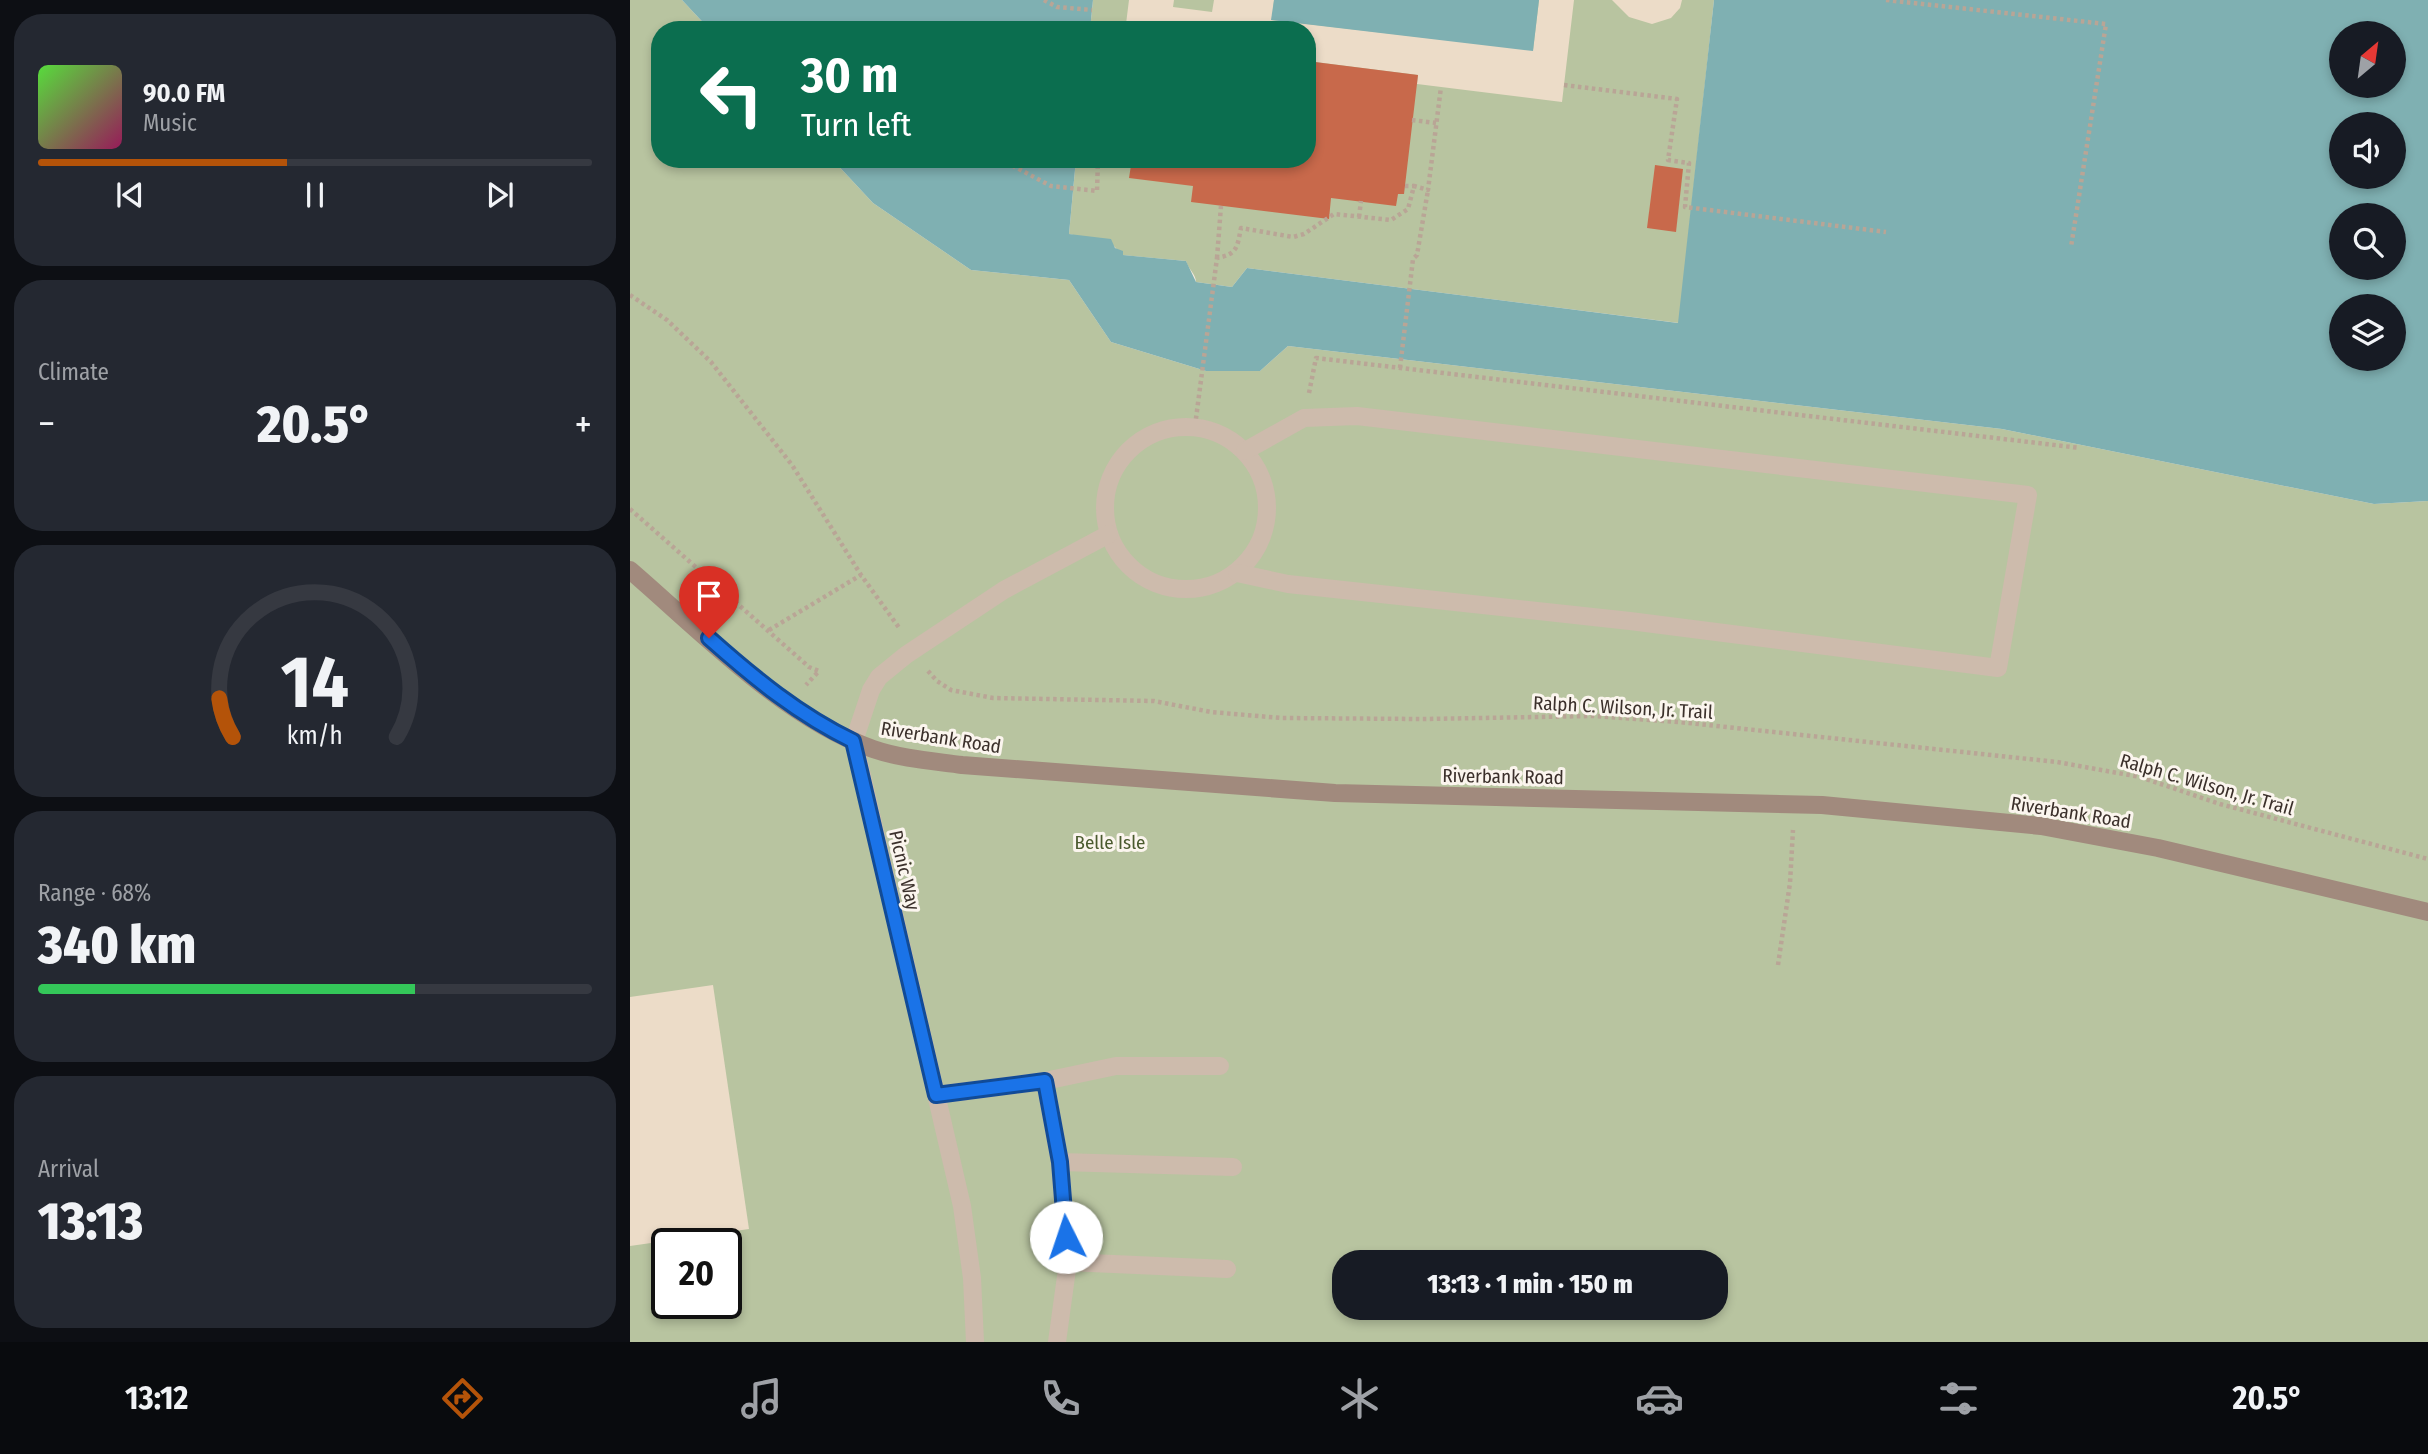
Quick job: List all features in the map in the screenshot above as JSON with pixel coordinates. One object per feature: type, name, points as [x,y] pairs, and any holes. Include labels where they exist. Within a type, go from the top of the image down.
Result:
[{"type":"street","points":[[1237,573],[1288,584],[1630,621],[1998,668],[2028,495],[1357,416],[1304,418],[1245,451]]},
{"type":"street","points":[[1195,426],[1221,434],[1245,451],[1260,472],[1267,494],[1266,526],[1256,551],[1237,573],[1210,586],[1170,588],[1139,574],[1121,556],[1109,534],[1104,508],[1109,481],[1122,457],[1142,439],[1167,428],[1195,426]]},
{"type":"street","points":[[853,741],[871,690],[879,677],[913,650],[1004,590],[1109,534]]},
{"type":"street","name":"Riverbank Road","points":[[630,570],[748,673],[822,727],[875,750],[908,757],[962,765],[1335,793],[1822,805],[2041,826],[2158,848],[2428,912]]},
{"type":"street","name":"Picnic Way","points":[[853,741],[962,1206],[972,1278],[975,1342]]},
{"type":"street","points":[[936,1095],[1045,1081],[1116,1066],[1220,1066]]},
{"type":"street","points":[[1045,1081],[1060,1162],[1068,1262],[1057,1342]]},
{"type":"street","points":[[1060,1162],[1233,1167]]},
{"type":"street","points":[[1068,1262],[1227,1269]]},
{"type":"path","points":[[1044,0],[1057,7],[1092,10]]},
{"type":"path","points":[[1886,0],[2106,24],[2071,247]]},
{"type":"path","points":[[1564,85],[1677,99],[1668,160],[1689,163],[1685,206],[1886,232]]},
{"type":"path","points":[[1400,365],[1413,259],[1418,255],[1441,87]]},
{"type":"path","points":[[1412,120],[1436,123]]},
{"type":"path","points":[[1017,168],[1051,186],[1097,191],[1098,168]]},
{"type":"path","points":[[1405,186],[1428,190]]},
{"type":"path","points":[[1217,258],[1229,256],[1237,249],[1241,228],[1293,237],[1304,234],[1334,215],[1391,220],[1408,209],[1414,186]]},
{"type":"path","points":[[1359,217],[1361,201]]},
{"type":"path","points":[[1195,426],[1217,258],[1221,206]]},
{"type":"path","name":"Ralph C. Wilson, Jr. Trail","points":[[630,295],[667,320],[710,362],[792,465],[860,575],[913,650],[937,681],[951,690],[982,697],[1153,701],[1211,712],[1281,718],[1594,716],[1679,722],[2057,762],[2140,777],[2220,804],[2428,859]]},
{"type":"path","points":[[1304,418],[1316,358],[1400,365],[2080,448]]},
{"type":"path","points":[[630,509],[809,667],[819,671]]},
{"type":"path","points":[[769,630],[860,575]]},
{"type":"path","points":[[1778,965],[1790,883],[1794,804]]},
{"type":"green space","name":"Belle Isle","points":[[630,0],[682,0],[702,21],[651,21],[651,168],[840,168],[873,203],[971,270],[1069,280],[1111,342],[1206,371],[1260,371],[1288,346],[2002,429],[2374,504],[2428,501],[2428,1342],[630,1342]]},
{"type":"green space","points":[[1093,0],[1714,0],[1679,323],[1247,268],[1232,287],[1196,282],[1186,261],[1122,255],[1112,244],[1069,234],[1075,168],[1316,168],[1316,21],[1091,21]]},
{"type":"shaded area","points":[[1129,0],[1174,0],[1173,7],[1212,12],[1214,0],[1274,0],[1272,20],[1281,21],[1126,21]]},
{"type":"shaded area","points":[[1539,0],[1574,0],[1562,102],[1417,84],[1418,75],[1316,62],[1316,25],[1533,50]]},
{"type":"shaded area","points":[[1612,0],[1682,0],[1680,8],[1671,18],[1652,24],[1629,17]]},
{"type":"shaded area","points":[[713,985],[749,1229],[651,1228],[651,1243],[630,1246],[630,997]]},
{"type":"water","points":[[682,0],[1093,0],[1091,21],[702,21]]},
{"type":"water","points":[[1274,0],[1539,0],[1533,51],[1316,25],[1316,21],[1271,20]]},
{"type":"water","points":[[1714,0],[2428,0],[2428,501],[2374,504],[2002,429],[1288,346],[1260,371],[1206,371],[1111,342],[1069,280],[971,270],[873,203],[840,168],[1075,168],[1069,234],[1111,239],[1115,248],[1123,251],[1123,255],[1186,261],[1196,282],[1232,287],[1247,268],[1678,323]]},
{"type":"building","points":[[1316,62],[1418,75],[1404,194],[1398,194],[1396,206],[1331,198],[1329,219],[1191,202],[1193,186],[1129,178],[1131,168],[1316,168]]},
{"type":"building","points":[[1655,165],[1683,169],[1676,232],[1647,228]]},
{"type":"route","points":[[709,638],[788,704],[822,727],[853,741],[936,1095],[1045,1081],[1060,1162],[1066,1237]]}]
